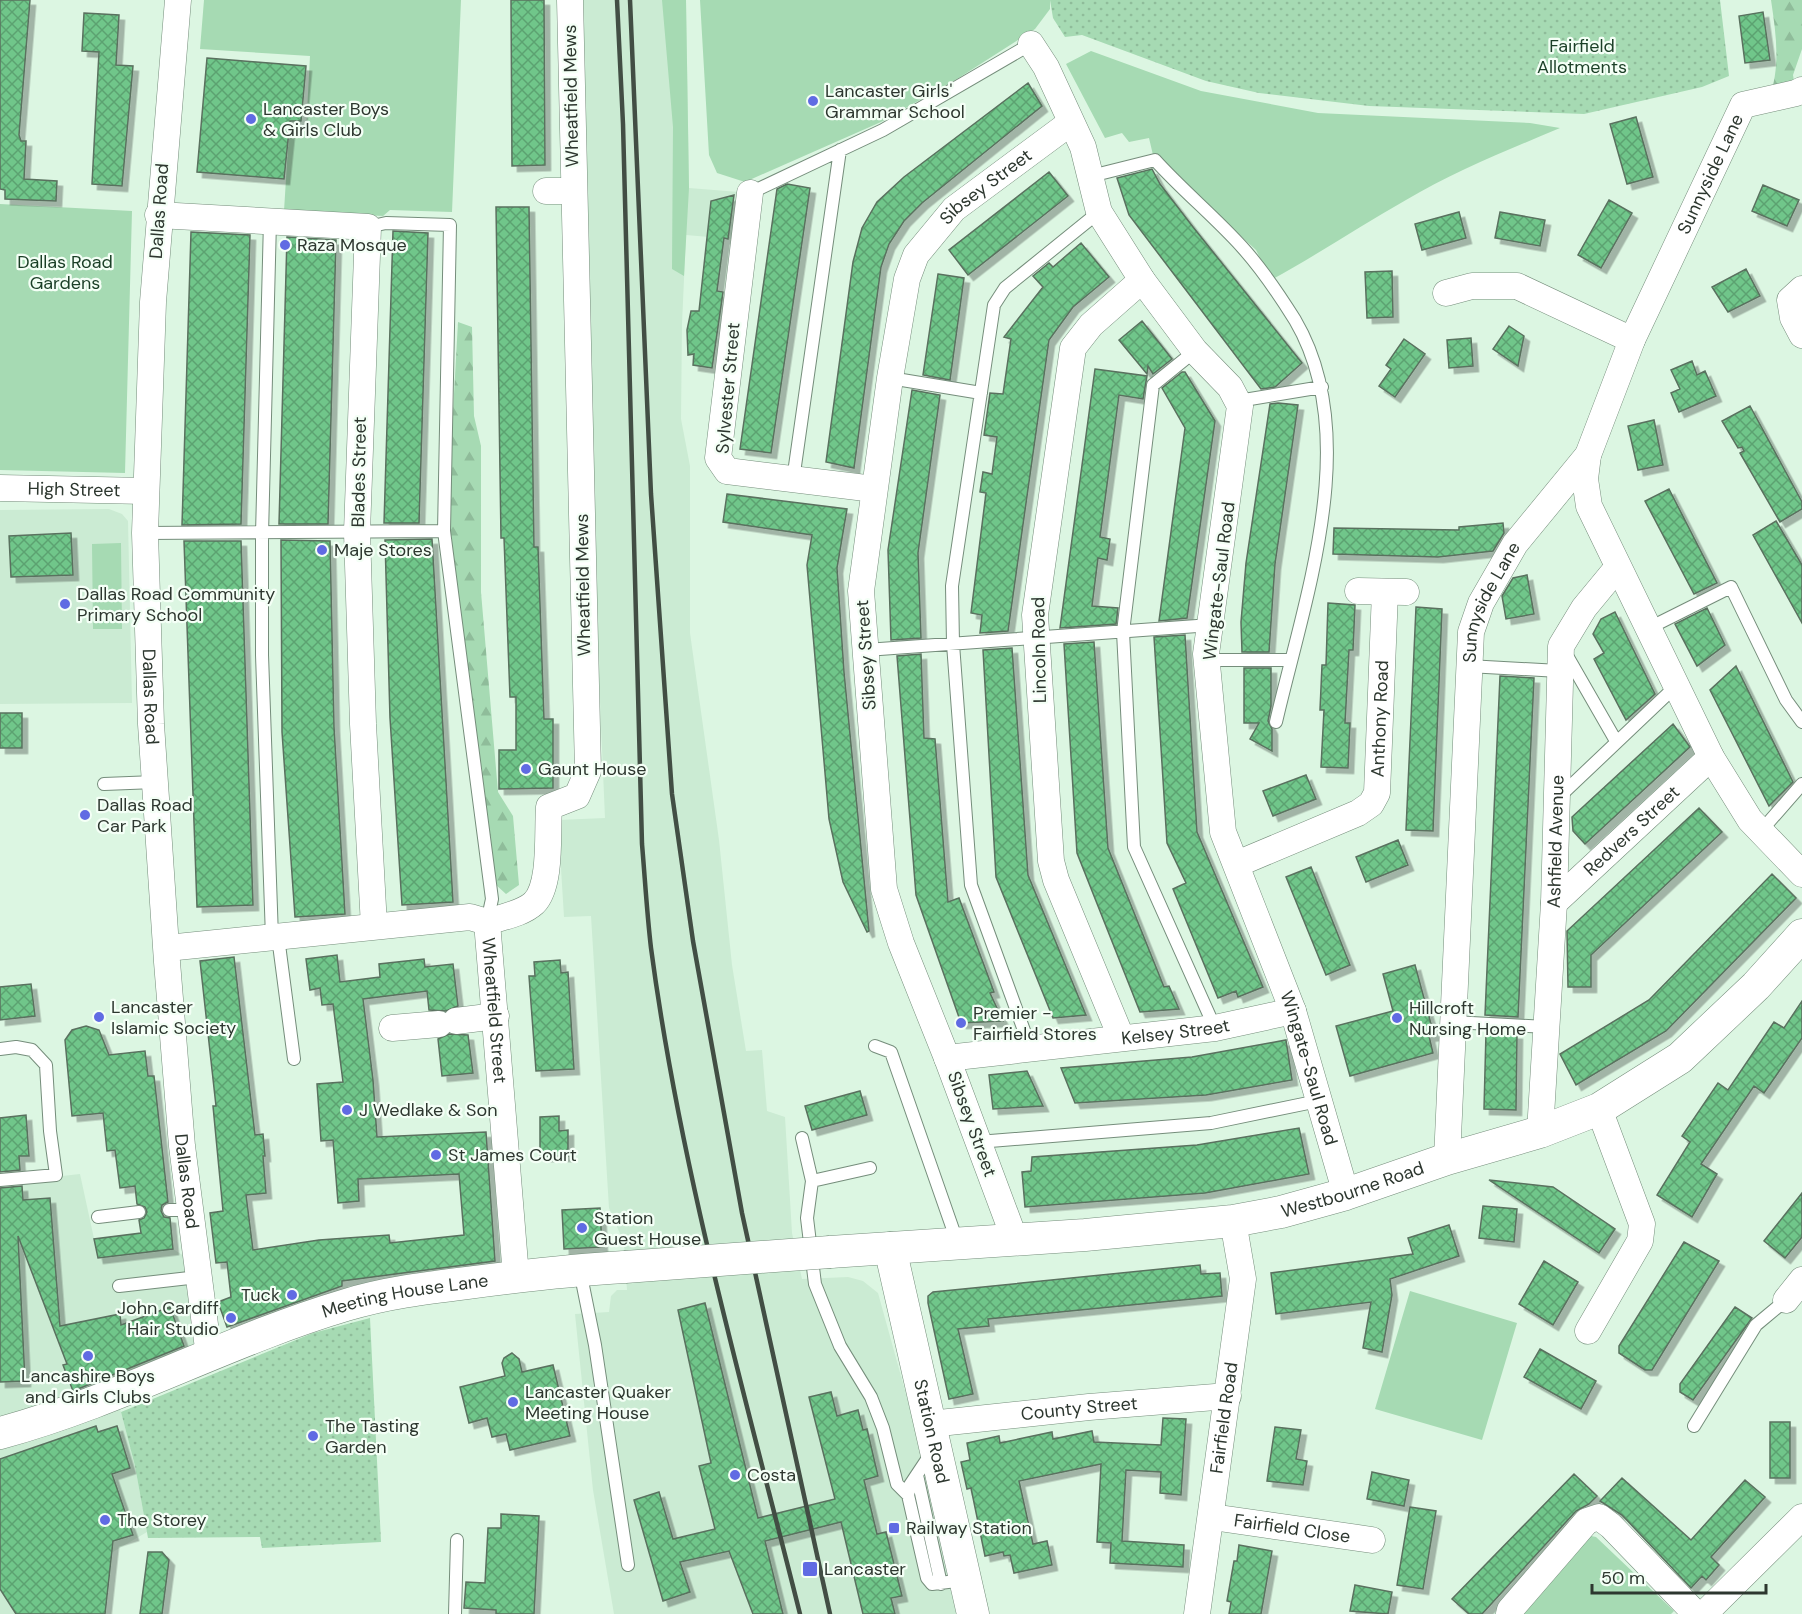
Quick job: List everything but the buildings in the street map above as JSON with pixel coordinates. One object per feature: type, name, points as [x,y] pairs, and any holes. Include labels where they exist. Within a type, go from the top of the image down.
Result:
[{"type":"street","name":"Dallas Road","points":[[178,0],[158,215],[145,533],[155,782],[179,1210],[198,1277],[209,1356]]},
{"type":"street","name":"Wheatfield Mews","points":[[487,922],[517,913],[534,902],[544,886],[549,807],[577,796],[588,771],[570,0]]},
{"type":"street","points":[[1031,44],[1046,67],[1083,147],[1099,212],[1142,280],[1195,351],[1230,387],[1238,401]]},
{"type":"street","name":"Sunnyside Lane","points":[[1447,1159],[1471,632],[1481,603],[1515,544],[1588,455],[1632,340],[1743,105],[1800,87]]},
{"type":"street","name":"Sibsey Street","points":[[1015,1240],[901,943],[884,889],[861,591],[890,378],[907,279],[915,255],[954,210],[1070,123]]},
{"type":"street","name":"Wheatfield Mews","points":[[546,191],[573,191]]},
{"type":"street","name":"Sylvester Street","points":[[750,193],[718,458],[727,471],[874,489]]},
{"type":"street","points":[[158,215],[368,227]]},
{"type":"street","name":"Blades Street","points":[[368,227],[357,532],[363,724],[374,926]]},
{"type":"street","name":"Lincoln Road","points":[[1121,1037],[1056,880],[1051,861],[1035,639],[1037,593],[1072,348],[1091,325],[1142,280]]},
{"type":"street","points":[[1446,293],[1472,286],[1516,286],[1632,340]]},
{"type":"street","points":[[1796,294],[1793,318],[1802,335]]},
{"type":"street","name":"Wingate-Saul Road","points":[[1238,401],[1239,423],[1207,660],[1223,832],[1293,1011],[1346,1194]]},
{"type":"street","points":[[1588,455],[1585,478],[1589,506],[1617,568],[1711,757],[1750,820],[1802,874]]},
{"type":"street","name":"High Street","points":[[0,488],[146,491]]},
{"type":"street","name":"Ashfield Avenue","points":[[1540,1132],[1554,903],[1560,658],[1584,608],[1617,568]]},
{"type":"street","name":"Anthony Road","points":[[1237,864],[1358,813],[1371,804],[1377,793],[1395,592],[1358,591]]},
{"type":"street","name":"Redvers Street","points":[[1554,903],[1711,757]]},
{"type":"street","name":"Wheatfield Street","points":[[166,948],[471,917],[487,922],[516,1276]]},
{"type":"street","name":"Westbourne Road","points":[[830,1252],[1015,1240],[1233,1221],[1281,1212],[1346,1194],[1447,1159],[1540,1132],[1599,1109],[1680,1058],[1756,986],[1802,934]]},
{"type":"street","name":"Kelsey Street","points":[[947,1058],[1215,1028],[1293,1011]]},
{"type":"street","points":[[392,1028],[496,1016]]},
{"type":"street","points":[[1588,1331],[1640,1241],[1642,1224],[1599,1109]]},
{"type":"street","name":"Fairfield Road","points":[[1197,1614],[1243,1279],[1233,1221]]},
{"type":"street","name":"Station Road","points":[[890,1248],[933,1435],[953,1582],[973,1614]]},
{"type":"street","name":"Meeting House Lane","points":[[0,1433],[94,1404],[209,1356],[346,1305],[405,1291],[580,1270],[830,1252]]},
{"type":"street","points":[[1786,1300],[1802,1280]]},
{"type":"street","name":"County Street","points":[[933,1435],[1089,1407],[1228,1396]]},
{"type":"street","name":"Fairfield Close","points":[[1212,1517],[1373,1540]]},
{"type":"street","points":[[1509,1614],[1510,1610],[1587,1521],[1599,1517],[1611,1526],[1696,1614]]},
{"type":"street","points":[[1704,1614],[1802,1517]]},
{"type":"lane","points":[[750,193],[943,98],[1031,44]]},
{"type":"lane","points":[[793,480],[840,150]]},
{"type":"lane","points":[[1091,176],[1155,160],[1242,247],[1295,320],[1312,356],[1322,387],[1328,465],[1314,559],[1276,722]]},
{"type":"lane","points":[[1030,1047],[971,885],[953,644],[952,586],[994,305],[999,296],[1070,233],[1099,212]]},
{"type":"lane","points":[[270,221],[262,534],[262,655],[275,937],[294,1059]]},
{"type":"lane","points":[[368,227],[386,223],[450,225],[444,531],[492,899],[487,922]]},
{"type":"lane","points":[[1195,351],[1152,385],[1123,632],[1134,847],[1215,1028]]},
{"type":"lane","points":[[890,378],[981,393]]},
{"type":"lane","points":[[1238,401],[1322,387]]},
{"type":"lane","points":[[145,533],[444,531]]},
{"type":"lane","points":[[1647,629],[1731,587],[1786,699],[1802,722]]},
{"type":"lane","points":[[866,650],[1211,625]]},
{"type":"lane","points":[[1468,666],[1560,658],[1616,741]]},
{"type":"lane","points":[[1207,660],[1290,660]]},
{"type":"lane","points":[[1556,800],[1676,686]]},
{"type":"lane","points":[[104,784],[155,782]]},
{"type":"lane","points":[[1761,831],[1802,784]]},
{"type":"lane","points":[[1453,1022],[1546,1027]]},
{"type":"lane","points":[[875,1046],[891,1052],[957,1242]]},
{"type":"lane","points":[[0,1049],[16,1047],[32,1050],[46,1065],[50,1131],[57,1175],[0,1180]]},
{"type":"lane","points":[[978,1142],[1211,1123],[1318,1101]]},
{"type":"lane","points":[[802,1138],[812,1180],[807,1218],[814,1284],[840,1346],[871,1397],[883,1428],[897,1484],[908,1495]]},
{"type":"lane","points":[[812,1180],[870,1168]]},
{"type":"lane","points":[[98,1217],[138,1212]]},
{"type":"lane","points":[[580,1270],[595,1345],[628,1565]]},
{"type":"lane","points":[[118,1286],[198,1277]]},
{"type":"lane","points":[[1694,1426],[1756,1325],[1786,1300]]},
{"type":"lane","points":[[917,1475],[953,1582],[932,1584],[927,1578],[908,1495],[910,1485],[917,1475],[933,1435]]},
{"type":"lane","points":[[454,1614],[456,1540]]},
{"type":"shaded area","points":[[576,0],[686,0],[689,188],[739,192],[732,239],[686,235],[681,419],[690,466],[690,633],[719,840],[732,965],[746,1051],[762,1050],[767,1111],[785,1117],[792,1233],[802,1279],[848,1277],[863,1281],[878,1293],[914,1423],[956,1614],[614,1614],[593,1490],[575,1314],[609,1312],[611,1296],[617,1290],[627,1290],[624,1243],[609,1208],[591,916],[564,917],[558,820],[605,818],[587,400]]},
{"type":"shaded area","name":"Dallas Road Community Primary School","points":[[109,509],[122,514],[128,521],[132,703],[0,704],[0,510]]},
{"type":"shaded area","points":[[80,1174],[98,1257],[173,1249],[184,1256],[196,1351],[109,1388],[121,1412],[135,1466],[147,1532],[48,1590],[48,1614],[0,1614],[0,1183]]},
{"type":"green space","points":[[204,0],[461,0],[452,212],[390,210],[383,216],[284,211],[289,131],[306,131],[310,56],[200,49]]},
{"type":"green space","points":[[662,0],[686,0],[689,188],[684,276],[672,269],[673,127]]},
{"type":"green space","name":"Lancaster Girls' Grammar School","points":[[700,0],[1050,0],[1050,9],[1035,29],[957,79],[881,122],[745,182],[717,173],[709,155]]},
{"type":"green space","name":"Fairfield Allotments","points":[[1050,0],[1720,0],[1729,76],[1702,87],[1584,114],[1369,106],[1259,93],[1206,81],[1082,35],[1065,37],[1053,18]]},
{"type":"green space","points":[[1771,0],[1802,0],[1802,49],[1793,75],[1796,93],[1769,99],[1776,62],[1776,38]]},
{"type":"green space","points":[[1091,51],[1201,91],[1318,113],[1530,123],[1560,128],[1482,161],[1425,189],[1271,280],[1256,250],[1153,155],[1149,138],[1129,142],[1122,133],[1105,138],[1066,64]]},
{"type":"green space","name":"Dallas Road Gardens","points":[[0,204],[132,211],[125,473],[0,470]]},
{"type":"green space","points":[[458,322],[472,327],[474,416],[481,446],[481,592],[498,792],[513,816],[519,885],[506,894],[495,884],[450,531],[452,430]]},
{"type":"green space","points":[[121,543],[122,629],[93,629],[92,544]]},
{"type":"green space","points":[[1410,1291],[1517,1323],[1482,1440],[1375,1409]]},
{"type":"green space","points":[[370,1318],[381,1542],[262,1548],[260,1537],[148,1538],[135,1466],[121,1412],[313,1333]]},
{"type":"green space","points":[[1586,1535],[1596,1537],[1674,1611],[1671,1614],[1520,1614]]},
{"type":"railway","points":[[617,0],[623,124],[642,844],[651,948],[679,1116],[697,1200],[800,1614]]},
{"type":"railway","points":[[630,0],[651,494],[672,794],[693,941],[742,1213],[830,1614]]},
{"type":"place","name":"Lancaster Girls' Grammar School","points":[[813,101]]},
{"type":"place","name":"Lancaster Boys & Girls Club","points":[[251,119]]},
{"type":"place","name":"Raza Mosque","points":[[285,245]]},
{"type":"place","name":"Maje Stores","points":[[322,550]]},
{"type":"place","name":"Dallas Road Community Primary School","points":[[65,604]]},
{"type":"place","name":"Gaunt House","points":[[526,769]]},
{"type":"place","name":"Dallas Road Car Park","points":[[85,815]]},
{"type":"place","name":"Lancaster Islamic Society","points":[[99,1017]]},
{"type":"place","name":"Hillcroft Nursing Home","points":[[1397,1018]]},
{"type":"place","name":"Premier - Fairfield Stores","points":[[961,1023]]},
{"type":"place","name":"J Wedlake & Son","points":[[347,1110]]},
{"type":"place","name":"St James Court","points":[[436,1155]]},
{"type":"place","name":"Station Guest House","points":[[582,1228]]},
{"type":"place","name":"Tuck","points":[[292,1295]]},
{"type":"place","name":"John Cardiff Hair Studio","points":[[231,1318]]},
{"type":"place","name":"Lancashire Boys and Girls Clubs","points":[[88,1356]]},
{"type":"place","name":"Lancaster Quaker Meeting House","points":[[513,1402]]},
{"type":"place","name":"The Tasting Garden","points":[[313,1436]]},
{"type":"place","name":"Costa","points":[[735,1475]]},
{"type":"place","name":"The Storey","points":[[105,1520]]},
{"type":"place","name":"Railway Station","points":[[894,1528]]},
{"type":"place","name":"Lancaster","points":[[810,1569]]}]
